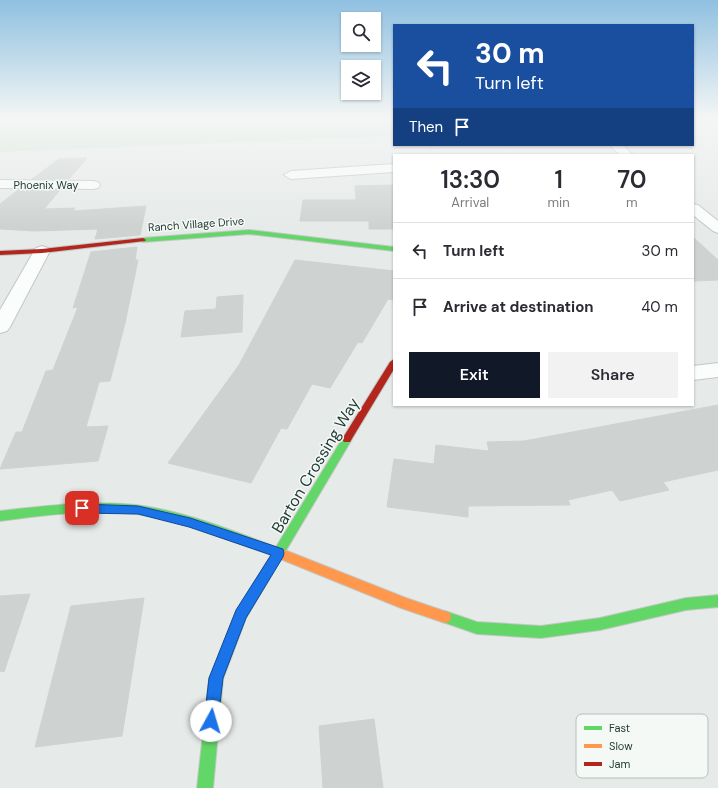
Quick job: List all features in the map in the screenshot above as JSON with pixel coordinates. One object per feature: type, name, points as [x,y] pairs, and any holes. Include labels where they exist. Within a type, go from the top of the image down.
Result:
[{"type":"street","points":[[292,175],[393,168]]},
{"type":"street","name":"Phoenix Way","points":[[0,184],[93,185]]},
{"type":"street","points":[[694,209],[718,228]]},
{"type":"street","name":"Ranch Village Drive","points":[[0,253],[42,251],[184,236],[249,232],[393,249]]},
{"type":"street","points":[[0,327],[42,251]]},
{"type":"street","name":"Barton Crossing Way","points":[[205,788],[216,678],[241,615],[279,553],[388,384],[393,366]]},
{"type":"street","points":[[694,373],[718,370]]},
{"type":"street","points":[[0,516],[96,507],[138,510],[190,522],[279,553],[405,604],[477,628],[541,632],[600,624],[686,604],[718,601]]},
{"type":"building","points":[[87,158],[69,179],[32,179],[59,159]]},
{"type":"building","points":[[393,185],[393,229],[369,229],[369,221],[300,221],[303,200],[356,200],[355,186]]},
{"type":"building","points":[[18,190],[60,190],[44,209],[75,208],[73,211],[146,206],[140,235],[95,239],[98,229],[34,231],[0,229],[0,204]]},
{"type":"building","points":[[694,238],[718,260],[718,280],[694,281]]},
{"type":"building","points":[[137,247],[135,260],[138,260],[125,323],[110,381],[99,382],[86,427],[108,426],[98,461],[0,469],[16,432],[22,432],[46,371],[53,370],[78,307],[73,308],[91,252]]},
{"type":"building","points":[[295,260],[393,271],[393,300],[388,299],[362,343],[358,342],[330,388],[312,384],[287,429],[281,428],[251,483],[168,463],[239,365]]},
{"type":"building","points":[[243,295],[242,332],[181,337],[185,311],[216,309],[217,297]]},
{"type":"building","points":[[718,405],[718,470],[663,482],[669,490],[620,501],[612,490],[568,500],[570,505],[468,506],[468,517],[387,507],[394,459],[434,464],[436,445],[489,451],[487,442],[524,441]]},
{"type":"building","points":[[30,594],[4,672],[0,671],[0,596]]},
{"type":"building","points":[[144,598],[122,736],[35,747],[71,606]]},
{"type":"building","points":[[374,719],[383,788],[323,788],[319,726]]},
{"type":"traffic: fast","points":[[143,240],[249,232],[393,249]]},
{"type":"traffic: fast","points":[[205,788],[216,679],[241,615],[347,439]]},
{"type":"traffic: fast","points":[[0,516],[51,510],[86,508],[120,508],[137,510],[191,522],[277,552]]},
{"type":"traffic: fast","points":[[445,617],[477,628],[541,632],[600,624],[686,604],[718,601]]},
{"type":"traffic: slow","points":[[277,552],[405,604],[445,617]]},
{"type":"traffic: jam","points":[[0,253],[42,251],[143,240]]},
{"type":"traffic: jam","points":[[347,439],[393,364]]},
{"type":"route","points":[[82,508],[96,507],[138,510],[190,522],[279,553],[241,615],[216,678],[211,721]]}]
